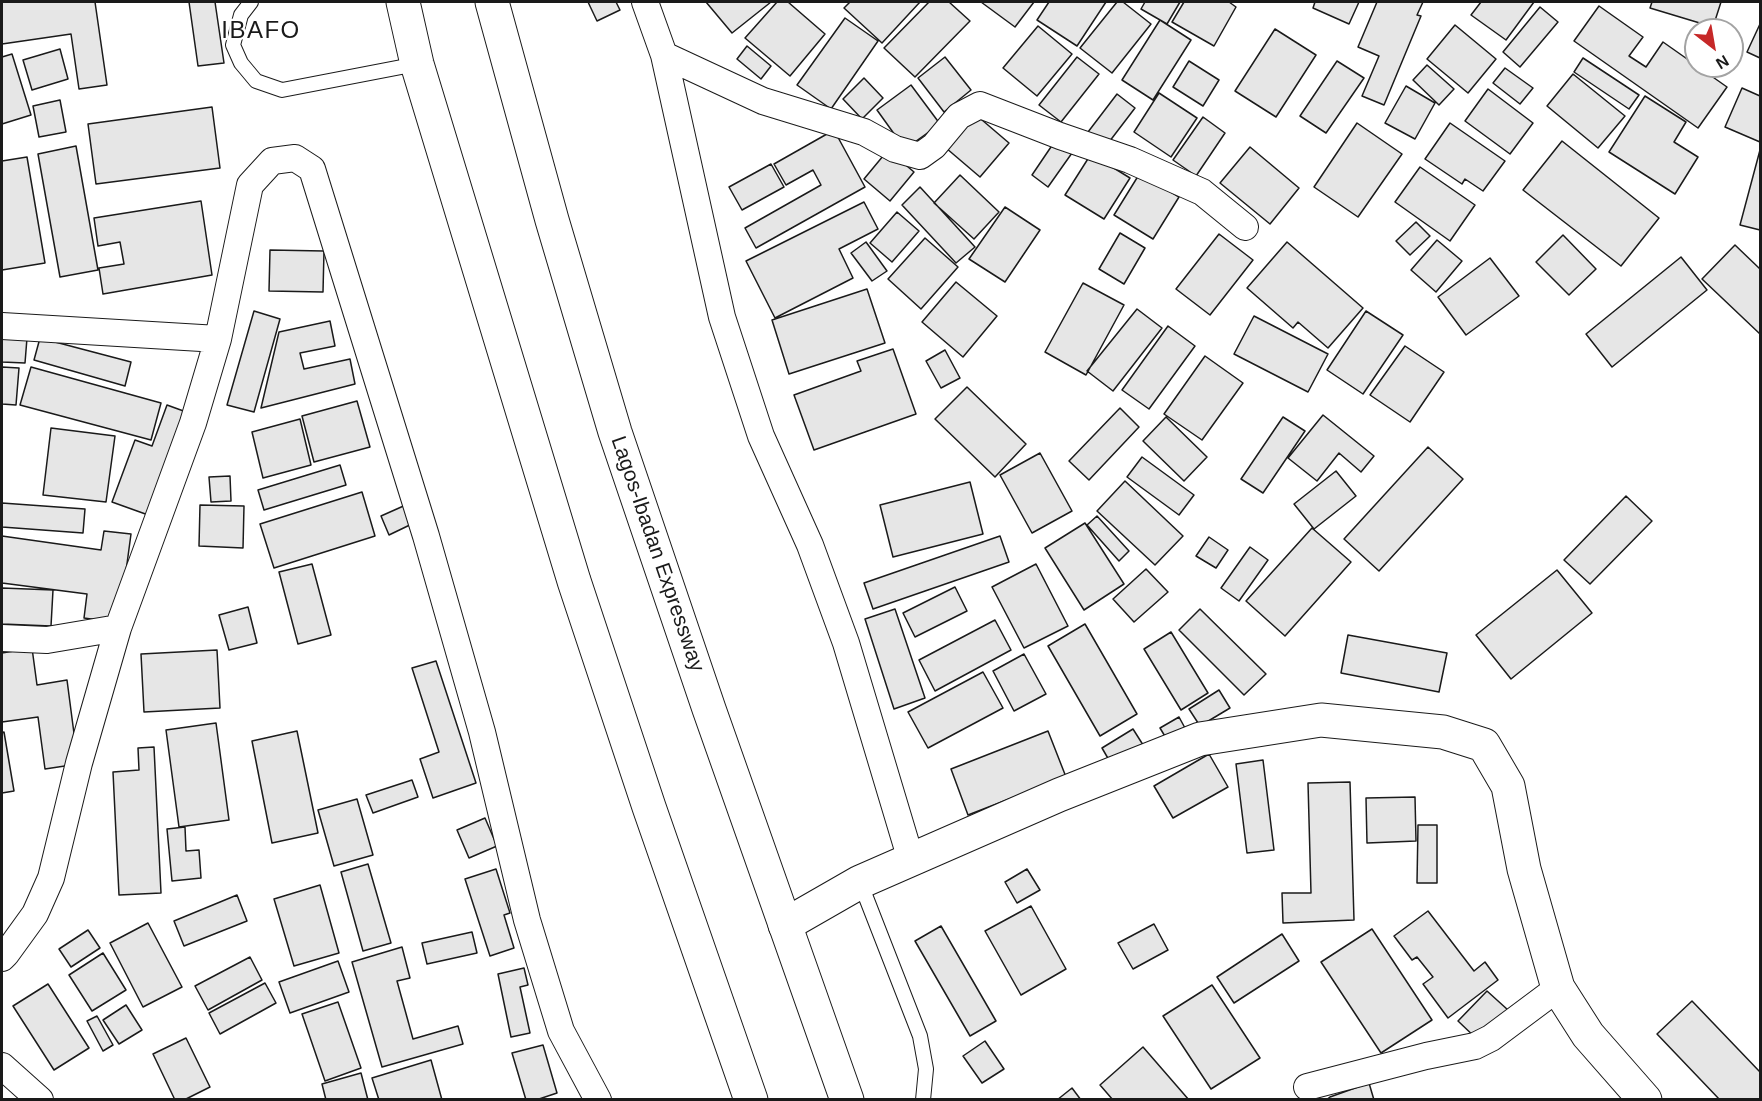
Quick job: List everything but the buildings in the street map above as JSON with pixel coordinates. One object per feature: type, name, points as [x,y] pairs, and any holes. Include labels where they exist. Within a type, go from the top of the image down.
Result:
[{"type":"main road","points":[[403,2],[417,64],[574,581],[750,1100]]},
{"type":"main road","name":"Lagos-Ibadan Expressway","points":[[492,2],[552,220],[615,432],[847,1100]]},
{"type":"main road","points":[[785,925],[860,882],[1059,795],[1200,739],[1321,720],[1443,732],[1484,745],[1508,786],[1524,869],[1558,988],[1587,1035],[1645,1100]]},
{"type":"street","points":[[645,2],[664,55],[722,317],[761,436],[810,545],[846,643],[911,860]]},
{"type":"street","points":[[664,55],[763,101],[864,132],[895,149],[920,156],[934,146],[959,116],[980,105],[1059,136],[1130,160],[1202,192],[1245,227]]},
{"type":"street","points":[[2,958],[35,914],[51,878],[79,763],[118,628],[193,423],[218,339],[250,185],[272,161],[295,158],[312,169],[426,536],[482,732],[527,920],[561,1031],[598,1100]]},
{"type":"street","points":[[2,326],[218,339]]},
{"type":"street","points":[[2,638],[47,640],[118,628]]},
{"type":"street","points":[[1307,1087],[1426,1056],[1475,1046],[1491,1038],[1558,988]]},
{"type":"street","points":[[2,1066],[40,1100]]},
{"type":"lane","points":[[251,2],[241,15],[233,45],[241,63],[256,81],[282,90],[417,64]]},
{"type":"lane","points":[[860,882],[920,1036],[926,1069],[923,1100]]},
{"type":"district","name":"IBAFO","points":[[261,31]]}]
